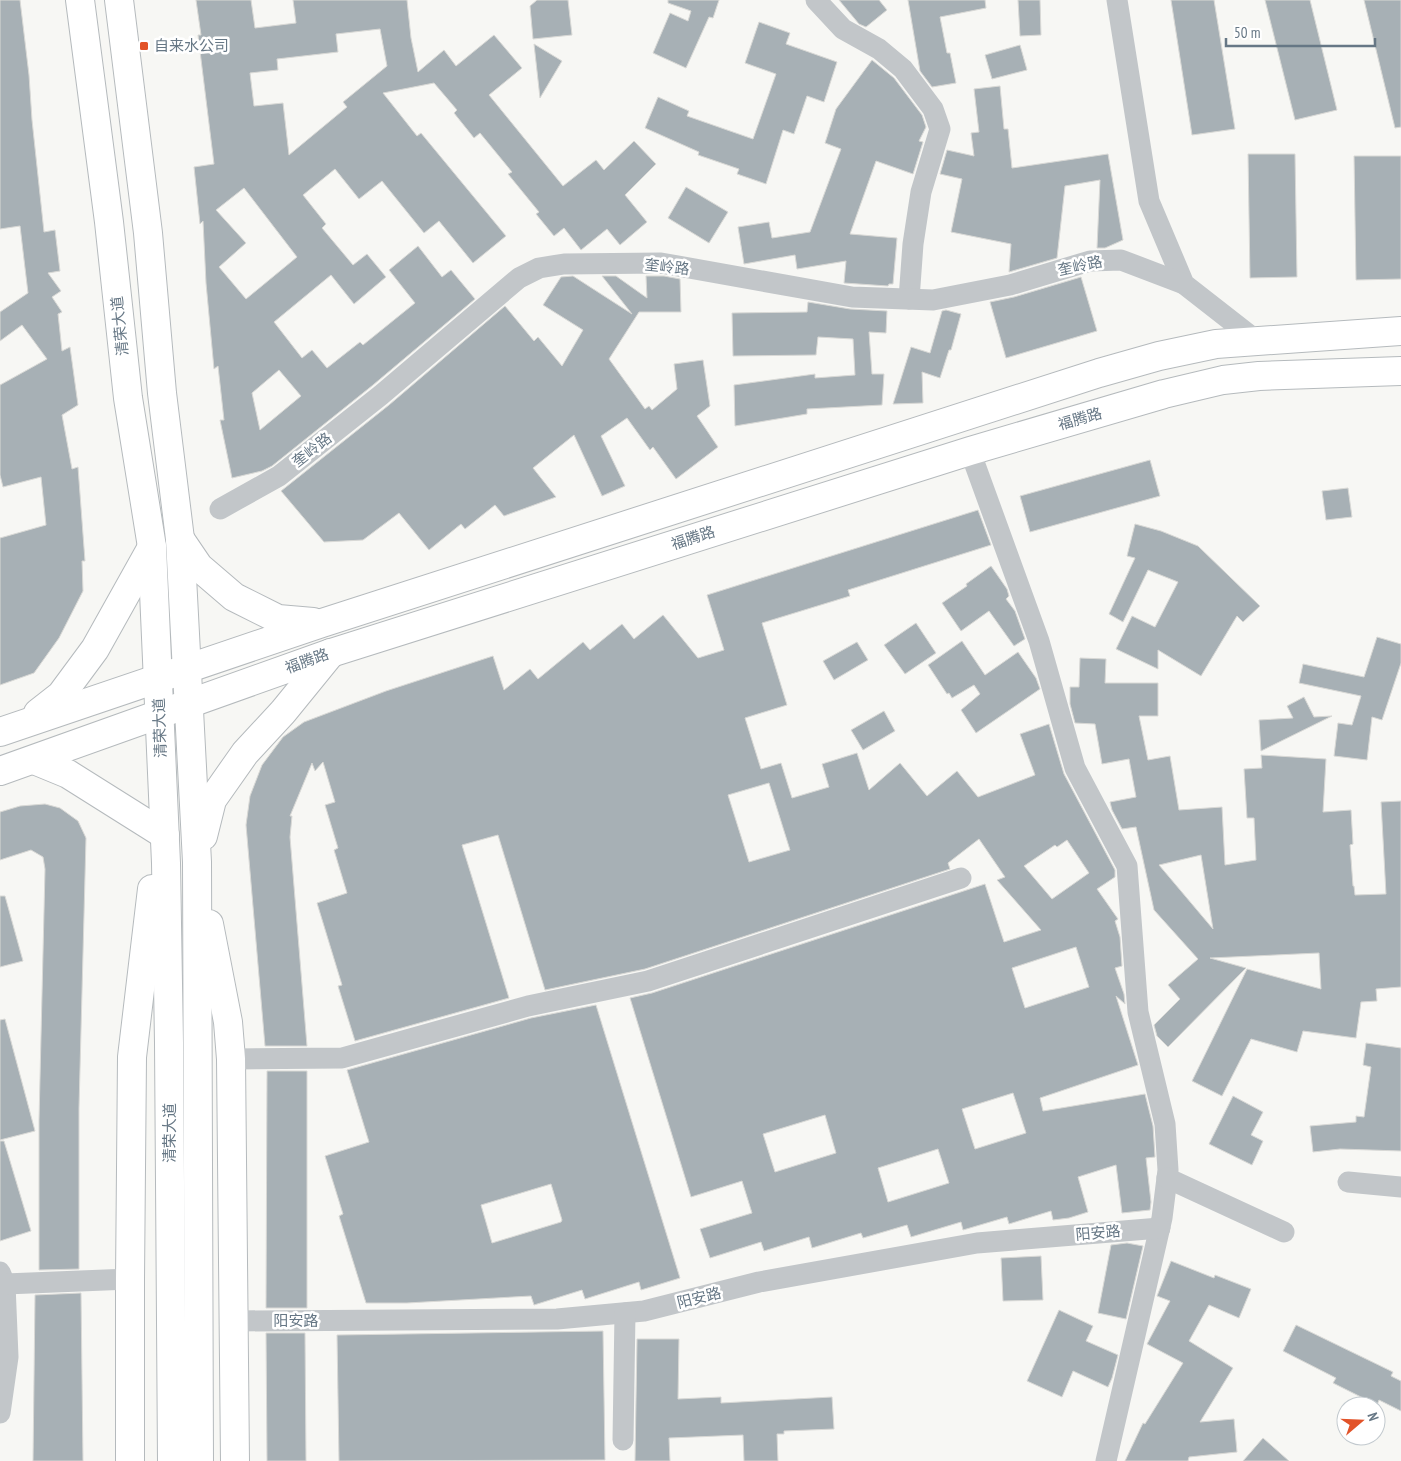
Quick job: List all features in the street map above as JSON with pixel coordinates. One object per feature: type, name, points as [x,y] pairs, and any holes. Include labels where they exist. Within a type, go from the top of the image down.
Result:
[{"type":"main road","name":"清荣大道","points":[[80,0],[109,222],[128,398],[152,547],[166,863],[172,1461]]},
{"type":"main road","name":"清荣大道","points":[[119,0],[148,233],[162,393],[180,539],[197,862],[199,1461]]},
{"type":"main road","name":"福腾路","points":[[12,728],[322,623],[1099,373],[1158,356],[1216,344],[1401,331]]},
{"type":"main road","name":"福腾路","points":[[0,770],[34,760],[331,653],[970,451],[1164,394],[1223,380],[1259,376],[1401,371]]},
{"type":"main road","points":[[180,539],[199,567],[234,598],[278,619],[322,623]]},
{"type":"main road","points":[[12,728],[62,695],[95,649],[152,547]]},
{"type":"main road","points":[[235,1461],[231,1059],[228,1022],[197,862],[212,800],[245,753],[283,712],[331,653]]},
{"type":"main road","points":[[34,760],[68,774],[165,835]]},
{"type":"main road","points":[[130,1461],[132,1057],[153,887],[166,863]]},
{"type":"street","points":[[816,0],[843,29],[879,50],[903,69],[933,109],[940,129],[921,192],[913,244],[908,299]]},
{"type":"street","points":[[1117,0],[1150,201],[1184,284],[1257,341]]},
{"type":"street","name":"奎岭路","points":[[220,509],[279,476],[381,395],[519,278],[539,268],[564,264],[661,263],[852,297],[933,300],[1010,284],[1090,261],[1121,260],[1184,284]]},
{"type":"street","points":[[970,451],[1039,641],[1075,768],[1127,866],[1138,1012],[1165,1124],[1168,1170],[1160,1228],[1106,1461]]},
{"type":"street","points":[[231,1059],[342,1058],[528,1006],[648,981],[961,878]]},
{"type":"street","points":[[1167,1178],[1284,1232]]},
{"type":"street","points":[[1348,1182],[1401,1187]]},
{"type":"street","name":"阳安路","points":[[234,1321],[556,1319],[644,1312],[760,1282],[977,1243],[1160,1228]]},
{"type":"street","points":[[0,1413],[4,1357],[3,1278],[130,1279]]},
{"type":"street","points":[[623,1440],[625,1313]]},
{"type":"building","points":[[0,0],[20,0],[44,232],[55,230],[60,271],[48,273],[61,291],[52,297],[62,312],[58,314],[62,351],[70,347],[78,405],[62,415],[72,469],[78,467],[85,561],[82,561],[83,591],[59,638],[34,673],[0,685],[0,538],[46,525],[41,477],[3,487],[0,475],[0,385],[47,359],[22,325],[0,341],[0,312],[28,293],[20,226],[0,229]]},
{"type":"building","points":[[196,0],[251,0],[255,28],[296,23],[293,0],[407,0],[411,38],[418,72],[444,50],[456,66],[494,35],[522,68],[489,95],[563,186],[596,160],[604,170],[634,141],[656,164],[625,195],[647,222],[620,245],[607,229],[581,250],[564,228],[554,236],[536,214],[539,212],[508,174],[512,172],[480,133],[474,138],[454,113],[457,110],[434,83],[383,93],[417,136],[421,133],[506,236],[473,263],[439,221],[424,233],[382,181],[359,199],[335,169],[303,195],[326,224],[322,228],[353,265],[367,254],[386,277],[354,304],[331,275],[274,322],[302,358],[312,350],[327,368],[360,342],[363,345],[415,303],[389,270],[418,246],[442,277],[451,270],[475,299],[373,385],[272,466],[262,471],[232,478],[220,420],[224,420],[218,366],[214,369],[206,283],[203,221],[200,224],[194,167],[214,164],[198,35],[201,35]],"holes":[[[380,29],[387,66],[343,102],[347,107],[289,155],[283,103],[254,106],[250,73],[278,70],[277,59],[338,52],[336,34]],[[244,188],[297,257],[246,299],[219,267],[246,243],[216,210]],[[279,370],[301,396],[260,430],[252,393]]]},
{"type":"building","points":[[537,0],[568,0],[572,35],[533,39],[530,6]]},
{"type":"building","points":[[668,0],[719,0],[713,18],[709,17],[686,68],[653,53],[670,13],[688,21],[691,11],[668,3]]},
{"type":"building","points":[[839,0],[879,0],[887,10],[866,27],[859,24]]},
{"type":"building","points":[[908,0],[985,0],[986,8],[940,17],[947,53],[950,53],[956,83],[932,87],[920,71]]},
{"type":"building","points":[[1018,0],[1040,0],[1041,35],[1020,36]]},
{"type":"building","points":[[1171,0],[1214,0],[1235,129],[1192,135]]},
{"type":"building","points":[[1265,0],[1310,0],[1337,110],[1295,120]]},
{"type":"building","points":[[1364,0],[1401,0],[1401,127],[1395,128]]},
{"type":"building","points":[[759,22],[790,33],[786,44],[837,62],[824,102],[807,96],[794,134],[783,130],[766,184],[737,174],[739,169],[698,155],[699,152],[645,128],[658,97],[689,111],[687,116],[753,139],[776,74],[745,63]]},
{"type":"building","points":[[534,44],[562,61],[540,98]]},
{"type":"building","points":[[1020,45],[1027,70],[992,79],[985,55]]},
{"type":"building","points":[[872,60],[894,78],[922,115],[926,127],[919,141],[923,142],[913,174],[876,161],[850,234],[897,238],[893,284],[888,286],[844,283],[846,261],[797,269],[795,255],[744,264],[738,227],[769,222],[772,238],[810,232],[841,149],[825,143],[836,109]]},
{"type":"building","points":[[1000,86],[1004,129],[1008,129],[1012,168],[1108,154],[1123,240],[1105,248],[1097,248],[1100,180],[1065,186],[1057,258],[1009,272],[1011,244],[951,232],[962,179],[940,174],[947,150],[974,156],[971,133],[979,132],[974,89]]},
{"type":"building","points":[[1248,154],[1295,154],[1297,277],[1250,278]]},
{"type":"building","points":[[1354,156],[1401,156],[1401,279],[1356,280]]},
{"type":"building","points":[[686,187],[728,212],[709,243],[668,218]]},
{"type":"building","points":[[573,276],[632,314],[602,276],[616,276],[647,298],[646,276],[664,276],[680,279],[681,312],[639,312],[609,359],[645,409],[649,406],[652,410],[677,389],[674,364],[703,360],[710,406],[697,416],[718,447],[676,479],[653,447],[650,450],[627,418],[601,436],[625,486],[602,496],[574,435],[533,468],[556,497],[504,516],[495,505],[465,529],[461,524],[429,550],[399,513],[363,540],[324,542],[281,491],[389,405],[505,306],[534,341],[538,337],[562,366],[583,330],[543,305],[561,277]]},
{"type":"building","points":[[1081,277],[1097,331],[1006,358],[990,302],[1014,297]]},
{"type":"building","points":[[808,302],[850,309],[887,311],[886,333],[869,332],[872,374],[884,374],[882,405],[807,409],[807,414],[735,426],[734,385],[815,374],[815,378],[855,375],[853,339],[818,337],[816,355],[733,356],[732,313],[807,312]]},
{"type":"building","points":[[946,310],[961,314],[951,350],[949,350],[940,378],[922,372],[923,403],[893,404],[911,347],[930,353],[942,311]]},
{"type":"building","points":[[1150,460],[1160,496],[1030,532],[1020,496]]},
{"type":"building","points":[[1348,488],[1352,517],[1326,520],[1322,491]]},
{"type":"building","points":[[978,510],[991,545],[848,590],[850,596],[762,623],[787,705],[745,718],[761,769],[781,763],[792,798],[829,787],[822,764],[857,753],[869,790],[900,763],[927,796],[957,771],[978,797],[1035,775],[1020,734],[1049,724],[1064,774],[1115,870],[1115,877],[1097,889],[1118,919],[1115,921],[1120,937],[1122,966],[1115,968],[1124,994],[1125,1004],[1116,996],[1138,1065],[1040,1098],[1043,1111],[1145,1094],[1153,1126],[1155,1157],[1146,1158],[1151,1202],[1150,1210],[1122,1213],[1116,1165],[1078,1177],[1088,1212],[1069,1218],[1053,1220],[1051,1211],[1009,1224],[1007,1217],[963,1230],[961,1222],[911,1237],[907,1225],[863,1238],[861,1233],[812,1248],[809,1237],[764,1251],[761,1242],[710,1258],[700,1229],[752,1213],[742,1181],[691,1197],[630,998],[652,993],[985,884],[1004,942],[1041,930],[997,880],[1005,877],[979,839],[948,863],[950,869],[645,969],[545,990],[498,835],[462,845],[509,998],[355,1041],[338,986],[342,985],[317,903],[347,893],[334,850],[338,848],[325,805],[335,802],[323,762],[315,771],[312,763],[290,816],[292,816],[290,837],[307,1046],[265,1046],[246,825],[250,796],[262,765],[283,737],[304,722],[386,691],[493,656],[504,690],[530,669],[538,679],[583,642],[590,650],[622,624],[634,639],[663,615],[698,658],[724,650],[707,595]],"holes":[[[769,783],[790,850],[749,862],[728,795]],[[1067,840],[1089,873],[1052,899],[1024,866],[1055,845],[1057,847]],[[1076,947],[1089,987],[1025,1008],[1012,968]],[[1013,1093],[1026,1133],[975,1149],[962,1109]],[[825,1115],[836,1153],[775,1172],[763,1134]],[[938,1149],[949,1183],[888,1202],[878,1168]]]},
{"type":"building","points":[[1135,524],[1161,531],[1198,546],[1260,606],[1243,622],[1237,616],[1201,676],[1158,650],[1158,669],[1116,649],[1132,616],[1155,627],[1178,582],[1148,570],[1123,622],[1109,614],[1135,558],[1127,556]]},
{"type":"building","points":[[991,566],[1007,589],[1009,596],[1006,599],[1015,611],[1025,639],[1014,646],[989,611],[961,631],[942,603]]},
{"type":"building","points":[[916,623],[936,653],[905,674],[884,645]]},
{"type":"building","points":[[1377,637],[1401,644],[1401,663],[1382,720],[1372,717],[1367,760],[1334,756],[1338,723],[1352,725],[1361,696],[1299,683],[1303,664],[1364,677]]},
{"type":"building","points":[[962,641],[985,675],[1018,652],[1036,678],[1040,689],[976,733],[961,710],[980,694],[974,685],[952,698],[949,693],[947,694],[928,665]]},
{"type":"building","points":[[857,642],[868,660],[834,680],[823,661]]},
{"type":"building","points":[[1080,658],[1106,659],[1105,683],[1158,683],[1158,716],[1139,716],[1148,760],[1170,756],[1179,810],[1222,807],[1225,865],[1256,860],[1254,818],[1247,818],[1244,769],[1262,768],[1261,755],[1326,759],[1323,812],[1351,810],[1353,844],[1350,845],[1355,895],[1386,894],[1381,802],[1401,801],[1401,987],[1376,989],[1377,1001],[1361,1002],[1356,1038],[1303,1031],[1297,1052],[1251,1039],[1222,1096],[1192,1081],[1247,969],[1321,989],[1319,953],[1210,958],[1246,968],[1168,1047],[1157,1036],[1154,1025],[1180,999],[1168,985],[1198,959],[1154,910],[1136,827],[1122,829],[1110,802],[1136,797],[1129,759],[1102,764],[1095,724],[1075,723],[1070,704],[1070,687],[1079,687]],"holes":[[[1201,855],[1213,929],[1159,865]]]},
{"type":"building","points":[[1304,697],[1314,717],[1332,716],[1261,751],[1259,720],[1293,718],[1287,706]]},
{"type":"building","points":[[884,711],[895,731],[863,750],[851,730]]},
{"type":"building","points":[[45,804],[60,808],[78,821],[86,838],[79,1108],[79,1269],[39,1270],[39,1120],[45,869],[43,857],[31,850],[0,860],[0,812],[20,806]]},
{"type":"building","points":[[0,896],[5,896],[23,961],[0,967]]},
{"type":"building","points":[[596,1005],[680,1278],[641,1290],[639,1282],[585,1299],[582,1290],[534,1305],[531,1296],[407,1303],[366,1303],[339,1216],[343,1214],[325,1156],[369,1142],[347,1070],[531,1018]],"holes":[[[551,1184],[561,1222],[492,1243],[481,1205]]]},
{"type":"building","points":[[5,1019],[35,1131],[0,1140],[0,1020]]},
{"type":"building","points":[[1366,1043],[1401,1048],[1401,1151],[1340,1149],[1313,1152],[1310,1126],[1356,1122],[1356,1116],[1364,1117],[1371,1067],[1363,1065]]},
{"type":"building","points":[[267,1071],[307,1071],[307,1308],[266,1308]]},
{"type":"building","points":[[1233,1096],[1263,1112],[1251,1135],[1263,1141],[1252,1165],[1209,1144]]},
{"type":"building","points":[[0,1141],[4,1141],[31,1231],[0,1241]]},
{"type":"building","points":[[1127,1243],[1143,1246],[1126,1319],[1098,1313],[1111,1245]]},
{"type":"building","points":[[1041,1256],[1043,1300],[1003,1301],[1001,1258]]},
{"type":"building","points":[[1171,1261],[1214,1278],[1215,1275],[1251,1289],[1239,1318],[1209,1305],[1189,1341],[1233,1368],[1200,1422],[1234,1419],[1237,1452],[1189,1457],[1188,1461],[1125,1461],[1143,1423],[1145,1424],[1183,1363],[1147,1344],[1170,1301],[1157,1296]]},
{"type":"building","points":[[81,1293],[83,1461],[33,1461],[35,1295]]},
{"type":"building","points":[[1059,1310],[1093,1326],[1086,1341],[1118,1355],[1108,1387],[1073,1371],[1062,1397],[1027,1381]]},
{"type":"building","points":[[1296,1325],[1393,1372],[1391,1376],[1401,1381],[1401,1411],[1386,1404],[1386,1396],[1359,1396],[1333,1383],[1336,1378],[1283,1351]]},
{"type":"building","points":[[603,1331],[605,1460],[339,1461],[337,1335]]},
{"type":"building","points":[[266,1333],[305,1333],[306,1461],[267,1461]]},
{"type":"building","points":[[637,1339],[679,1339],[678,1399],[721,1397],[721,1403],[832,1397],[834,1429],[784,1431],[784,1434],[777,1434],[778,1461],[744,1461],[743,1435],[669,1438],[670,1461],[635,1461]]},
{"type":"building","points":[[1263,1438],[1289,1461],[1243,1461]]},
{"type":"place","name":"自来水公司","points":[[144,46]]}]
